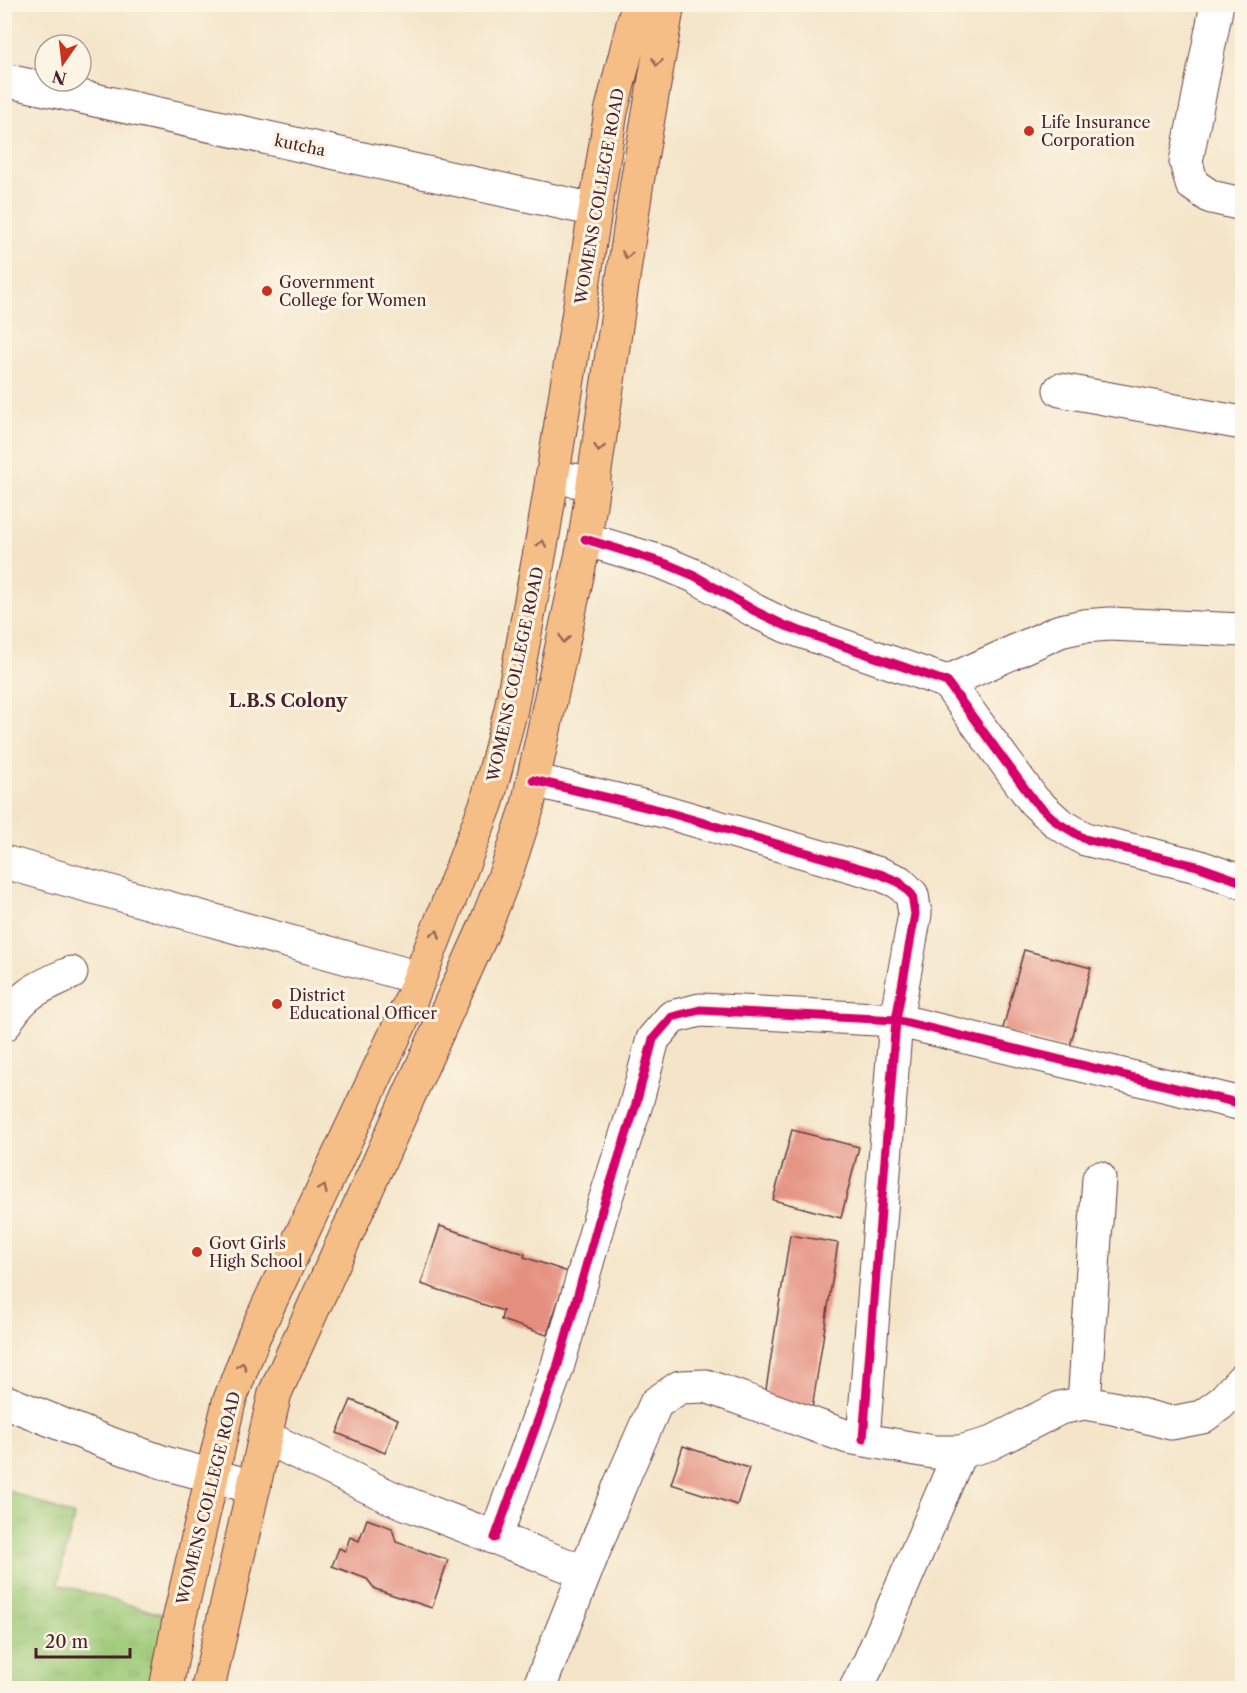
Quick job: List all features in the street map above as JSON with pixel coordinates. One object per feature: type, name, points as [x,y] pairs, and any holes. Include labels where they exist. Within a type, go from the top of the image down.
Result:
[{"type":"main road","name":"WOMENS COLLEGE ROAD","points":[[166,1689],[178,1620],[229,1402],[254,1336],[409,1005],[487,802],[511,709],[543,536],[611,112],[638,4]]},
{"type":"main road","name":"WOMENS COLLEGE ROAD","points":[[208,1689],[275,1393],[484,929],[508,867],[527,808],[585,539],[637,182],[668,4]]},
{"type":"street","points":[[1217,4],[1186,162],[1192,184],[1211,197],[1242,204]]},
{"type":"street","name":"kutcha","points":[[4,80],[595,210]]},
{"type":"street","points":[[1060,390],[1242,423]]},
{"type":"street","points":[[552,477],[594,483]]},
{"type":"street","points":[[585,539],[664,563],[695,576],[786,626],[947,682],[1034,801],[1058,823],[1085,839],[1197,866],[1242,882]]},
{"type":"street","points":[[947,682],[1060,631],[1083,626],[1110,624],[1242,630]]},
{"type":"street","points":[[533,780],[663,811],[880,874],[899,882],[912,895],[915,914],[896,1020],[863,1439]]},
{"type":"street","points":[[4,862],[419,978]]},
{"type":"street","points":[[4,1025],[12,1011],[34,989],[71,973]]},
{"type":"street","points":[[495,1538],[557,1368],[602,1210],[636,1104],[653,1039],[672,1017],[700,1010],[896,1020],[1242,1104]]},
{"type":"street","points":[[1084,1403],[1099,1178]]},
{"type":"street","points":[[539,1689],[584,1572],[656,1403],[680,1387],[706,1386],[848,1437],[933,1452],[960,1452],[989,1444],[1060,1408],[1084,1403],[1113,1408],[1171,1424],[1202,1417],[1220,1404],[1242,1380]]},
{"type":"street","points":[[4,1401],[103,1441],[168,1464],[254,1487]]},
{"type":"street","points":[[265,1437],[390,1497],[584,1572]]},
{"type":"street","points":[[856,1689],[960,1452]]},
{"type":"green space","points":[[4,1489],[74,1516],[58,1584],[178,1619],[169,1688],[5,1688]]},
{"type":"building","points":[[1024,950],[1091,968],[1069,1050],[1002,1032]]},
{"type":"building","points":[[792,1130],[859,1147],[841,1218],[773,1200]]},
{"type":"building","points":[[440,1226],[525,1254],[524,1257],[568,1272],[547,1335],[501,1320],[503,1311],[421,1284]]},
{"type":"building","points":[[790,1235],[838,1243],[812,1409],[764,1402]]},
{"type":"building","points":[[351,1400],[398,1419],[385,1453],[337,1433]]},
{"type":"building","points":[[683,1446],[749,1468],[737,1505],[671,1484]]},
{"type":"building","points":[[367,1519],[392,1528],[396,1542],[448,1560],[432,1608],[375,1589],[367,1579],[332,1566],[339,1548],[345,1551],[350,1537],[359,1541]]},
{"type":"cycle path","points":[[585,539],[664,563],[695,576],[786,626],[947,682],[1034,801],[1058,823],[1085,839],[1197,866],[1242,882]]},
{"type":"cycle path","points":[[533,780],[663,811],[880,874],[899,882],[912,895],[915,914],[896,1020],[863,1439]]},
{"type":"cycle path","points":[[495,1538],[557,1368],[602,1210],[636,1104],[653,1039],[672,1017],[700,1010],[896,1020],[1242,1104]]},
{"type":"place","name":"Life Insurance Corporation","points":[[1029,131]]},
{"type":"place","name":"Government College for Women","points":[[267,291]]},
{"type":"place","name":"District Educational Officer","points":[[277,1004]]},
{"type":"place","name":"Govt Girls High School","points":[[197,1252]]},
{"type":"district","name":"L.B.S Colony","points":[[288,701]]}]
